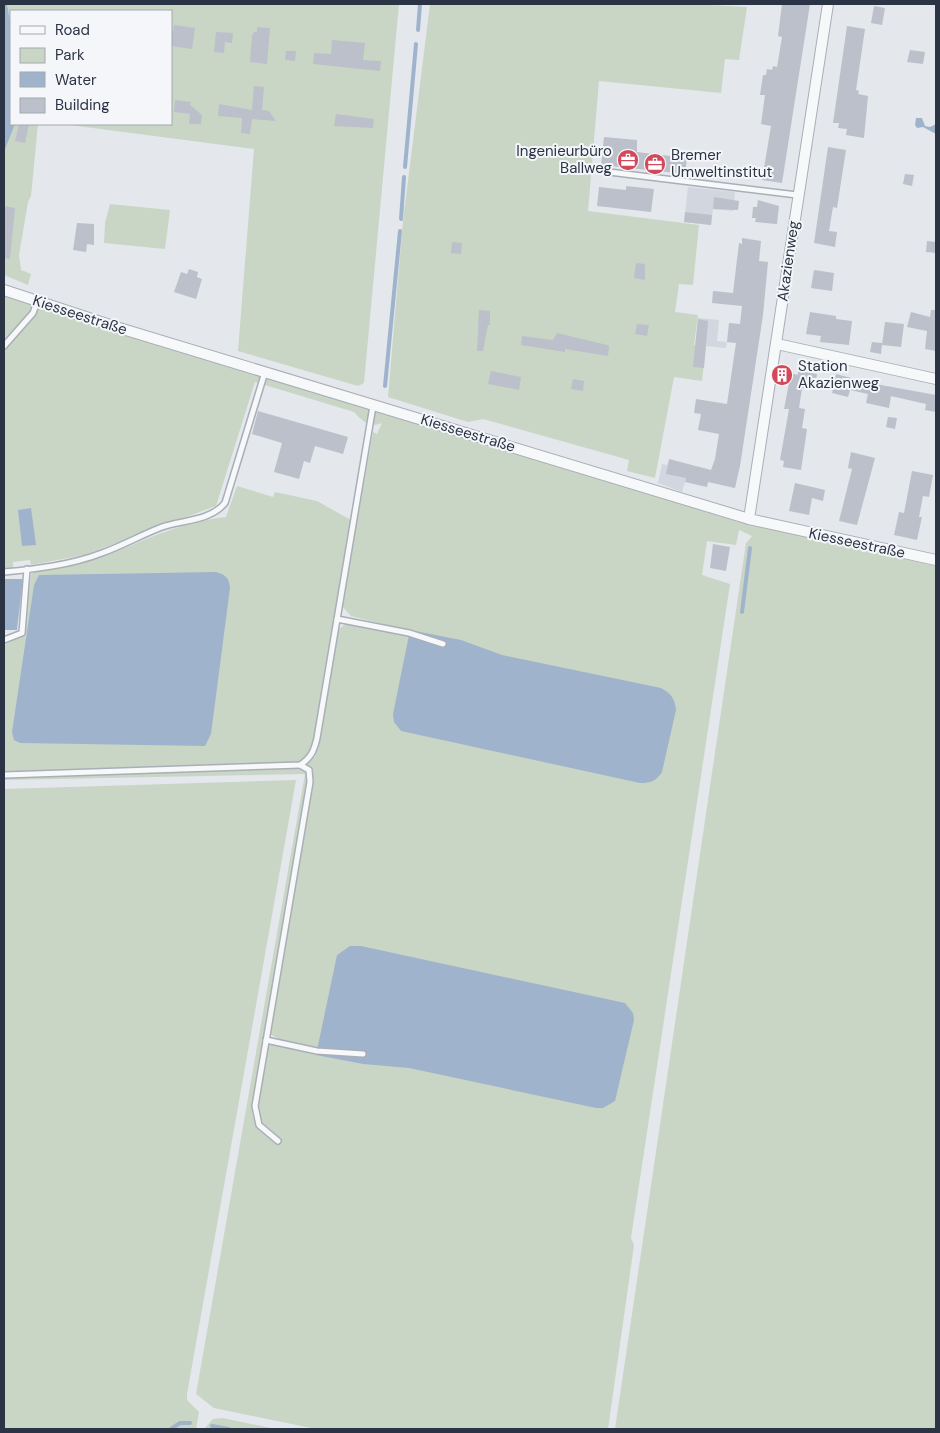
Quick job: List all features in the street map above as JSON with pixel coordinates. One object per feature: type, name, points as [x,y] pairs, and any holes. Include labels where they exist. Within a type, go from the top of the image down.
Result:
[{"type":"street","name":"Akazienweg","points":[[749,519],[797,195],[828,4]]},
{"type":"street","name":"Kiesseestraße","points":[[4,290],[37,302],[749,519],[936,560]]},
{"type":"street","points":[[776,344],[936,379]]},
{"type":"lane","points":[[610,172],[797,195]]},
{"type":"lane","points":[[4,346],[33,314],[37,302]]},
{"type":"lane","points":[[4,572],[65,564],[100,554],[161,528],[210,515],[219,510],[225,503],[265,371]]},
{"type":"lane","points":[[300,765],[312,756],[315,747],[374,404]]},
{"type":"lane","points":[[4,640],[22,633],[27,570]]},
{"type":"lane","points":[[337,619],[410,633],[443,644]]},
{"type":"lane","points":[[4,775],[300,765],[309,770],[310,782],[255,1106],[256,1117],[263,1131],[278,1141]]},
{"type":"lane","points":[[266,1040],[317,1051],[363,1054]]},
{"type":"shaded area","points":[[688,187],[735,192],[733,211],[713,209],[711,225],[684,222]]},
{"type":"shaded area","points":[[698,318],[719,320],[717,341],[727,342],[726,348],[695,345]]},
{"type":"shaded area","points":[[662,464],[668,465],[686,478],[682,492],[658,483]]},
{"type":"green space","points":[[7,4],[399,4],[364,383],[358,386],[238,351],[254,149],[70,125],[172,125],[172,10],[10,10],[10,20]]},
{"type":"green space","points":[[430,4],[691,4],[747,7],[739,60],[725,59],[721,93],[599,81],[588,211],[699,225],[693,285],[679,284],[675,312],[698,315],[694,345],[706,346],[702,381],[674,377],[655,478],[627,471],[629,460],[483,419],[468,422],[388,397],[403,221]]},
{"type":"green space","points":[[15,125],[38,125],[31,196],[28,202],[19,255],[21,270],[31,274],[28,285],[4,275],[4,152]]},
{"type":"green space","points":[[110,204],[170,210],[165,249],[104,243],[105,223]]},
{"type":"green space","points":[[4,294],[39,307],[390,412],[738,522],[936,566],[936,1429],[615,1429],[746,543],[752,536],[739,530],[736,545],[707,541],[702,575],[730,584],[631,1238],[634,1245],[608,1429],[316,1429],[214,1408],[196,1394],[305,774],[4,780],[4,777],[300,768],[307,774],[308,781],[252,1110],[255,1121],[260,1129],[276,1142],[258,1117],[257,1103],[268,1043],[316,1055],[317,1049],[280,1040],[270,1034],[314,780],[311,769],[306,765],[315,757],[318,749],[337,631],[345,624],[409,636],[410,631],[351,616],[342,606],[373,432],[377,434],[382,423],[370,424],[363,421],[354,412],[255,382],[216,506],[84,555],[31,565],[30,560],[13,562],[13,568],[4,569],[4,350],[35,315],[30,313],[4,342]]},
{"type":"green space","points":[[237,486],[273,497],[275,492],[317,501],[351,520],[315,739],[307,755],[301,760],[291,763],[4,772],[4,645],[24,635],[31,575],[35,571],[68,566],[99,558],[185,525],[226,517]]},
{"type":"green space","points":[[296,780],[187,1394],[187,1400],[199,1412],[196,1429],[4,1429],[4,789]]},
{"type":"green space","points":[[222,1418],[276,1429],[204,1429],[213,1419]]},
{"type":"water","points":[[4,4],[7,4],[10,20],[10,125],[15,125],[4,152]]},
{"type":"water","points":[[916,118],[922,118],[925,126],[930,127],[936,124],[936,134],[923,127],[917,128],[915,125]]},
{"type":"water","points":[[31,508],[36,545],[22,546],[18,510]]},
{"type":"water","points":[[216,572],[226,577],[230,588],[211,734],[205,746],[20,743],[14,740],[12,732],[34,585],[39,575]]},
{"type":"water","points":[[4,579],[23,579],[17,630],[4,630]]},
{"type":"water","points":[[410,630],[461,640],[502,655],[661,688],[670,694],[675,703],[676,710],[662,772],[653,781],[640,783],[401,731],[394,722],[393,714]]},
{"type":"water","points":[[350,946],[361,946],[625,1003],[633,1013],[634,1020],[615,1101],[603,1108],[596,1108],[409,1068],[363,1064],[316,1055],[337,955]]},
{"type":"building","points":[[782,4],[810,4],[782,183],[762,180],[771,126],[761,124],[765,95],[760,95],[763,75],[766,75],[767,69],[772,70],[773,66],[777,67],[782,37],[778,36]]},
{"type":"building","points":[[874,6],[885,8],[882,25],[871,23]]},
{"type":"building","points":[[174,25],[195,28],[192,49],[172,46]]},
{"type":"building","points":[[847,26],[865,29],[856,90],[859,91],[858,94],[868,96],[864,138],[846,135],[847,129],[838,128],[839,123],[833,123]]},
{"type":"building","points":[[257,27],[270,28],[267,64],[250,62],[252,36],[254,32],[257,32]]},
{"type":"building","points":[[216,32],[233,33],[232,43],[225,42],[224,53],[214,52]]},
{"type":"building","points":[[332,40],[365,43],[363,60],[381,61],[380,71],[313,64],[314,53],[331,54]]},
{"type":"building","points":[[910,50],[925,52],[923,64],[907,62]]},
{"type":"building","points":[[286,51],[296,51],[295,61],[285,60]]},
{"type":"building","points":[[254,86],[264,87],[262,110],[269,111],[276,121],[252,119],[250,134],[241,133],[242,118],[218,116],[219,104],[252,110]]},
{"type":"building","points":[[175,100],[191,102],[190,105],[202,115],[201,124],[189,124],[190,114],[174,112]]},
{"type":"building","points":[[336,114],[374,119],[373,128],[334,126]]},
{"type":"building","points":[[19,125],[29,125],[25,143],[15,141]]},
{"type":"building","points":[[604,137],[637,140],[637,152],[687,158],[685,174],[601,165]]},
{"type":"building","points":[[828,147],[846,150],[837,208],[833,207],[829,231],[837,232],[835,247],[814,243]]},
{"type":"building","points":[[905,174],[914,175],[912,186],[903,184]]},
{"type":"building","points":[[626,186],[654,189],[651,212],[597,206],[599,187],[626,190]]},
{"type":"building","points":[[714,197],[739,201],[738,210],[713,209]]},
{"type":"building","points":[[758,200],[779,206],[777,224],[755,222],[756,218],[752,218],[753,207],[757,207]]},
{"type":"building","points":[[4,206],[15,208],[10,259],[4,258]]},
{"type":"building","points":[[685,212],[712,215],[711,225],[684,222]]},
{"type":"building","points":[[77,223],[94,224],[94,245],[87,244],[86,252],[73,250]]},
{"type":"building","points":[[742,238],[761,241],[759,261],[768,262],[763,315],[735,488],[708,482],[707,487],[685,482],[686,478],[666,474],[669,459],[711,470],[715,459],[719,434],[698,430],[701,414],[694,413],[696,399],[727,404],[736,343],[727,342],[729,323],[740,324],[742,306],[712,303],[713,291],[733,293],[739,243],[742,244]]},
{"type":"building","points":[[927,241],[936,242],[936,253],[926,252]]},
{"type":"building","points":[[452,242],[462,243],[461,254],[451,253]]},
{"type":"building","points":[[636,263],[645,264],[645,280],[634,278]]},
{"type":"building","points":[[189,269],[198,272],[197,277],[202,279],[196,299],[174,292],[181,272],[187,274]]},
{"type":"building","points":[[814,270],[834,273],[832,291],[811,288]]},
{"type":"building","points":[[479,310],[490,311],[490,325],[488,325],[483,351],[477,351]]},
{"type":"building","points":[[931,310],[936,310],[936,351],[925,349],[927,331],[907,327],[911,312],[930,317]]},
{"type":"building","points":[[810,312],[836,316],[836,319],[852,321],[849,345],[820,342],[821,336],[806,334]]},
{"type":"building","points":[[698,319],[708,321],[704,368],[693,367]]},
{"type":"building","points":[[885,322],[904,324],[901,347],[882,345]]},
{"type":"building","points":[[637,324],[649,325],[647,336],[635,334]]},
{"type":"building","points":[[557,333],[607,345],[609,346],[608,356],[565,349],[565,352],[521,345],[522,336],[553,340]]},
{"type":"building","points":[[872,342],[882,343],[881,354],[870,352]]},
{"type":"building","points":[[491,371],[521,377],[519,390],[488,384]]},
{"type":"building","points":[[798,371],[817,374],[814,390],[802,388],[799,408],[805,409],[802,428],[807,429],[801,470],[783,467],[784,461],[780,460],[789,409],[784,409],[791,373],[798,375]]},
{"type":"building","points":[[836,374],[870,383],[936,395],[936,412],[925,410],[926,404],[891,396],[889,408],[866,403],[868,394],[850,390],[848,397],[832,393]]},
{"type":"building","points":[[573,379],[584,381],[583,391],[571,389]]},
{"type":"building","points":[[258,411],[348,437],[343,454],[315,446],[310,463],[304,461],[299,479],[274,472],[282,443],[252,434]]},
{"type":"building","points":[[888,417],[897,418],[895,429],[886,427]]},
{"type":"building","points":[[851,452],[875,458],[857,525],[839,521],[852,469],[848,468]]},
{"type":"building","points":[[912,471],[933,475],[929,497],[923,496],[919,517],[922,517],[917,540],[894,535],[899,512],[904,513]]},
{"type":"building","points":[[795,483],[825,490],[823,501],[812,498],[809,515],[789,511]]},
{"type":"building","points":[[713,544],[730,547],[726,571],[710,568]]},
{"type":"waterway","points":[[418,30],[420,4]]},
{"type":"waterway","points":[[405,167],[416,44]]},
{"type":"waterway","points":[[401,219],[404,177]]},
{"type":"waterway","points":[[385,386],[400,231]]},
{"type":"waterway","points":[[742,612],[750,548]]},
{"type":"waterway","points":[[171,1429],[180,1423],[190,1423]]},
{"type":"waterway","points":[[212,1426],[229,1429]]},
{"type":"place","name":"Ingenieurbüro Ballweg","points":[[628,160]]},
{"type":"place","name":"Bremer Umweltinstitut","points":[[655,164]]},
{"type":"place","name":"Station Akazienweg","points":[[782,375]]}]
